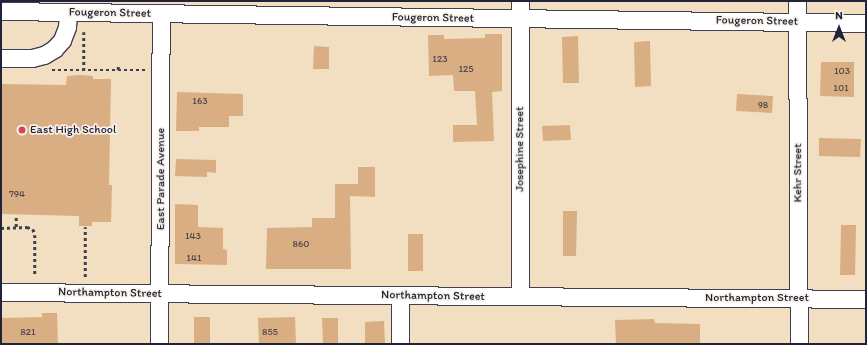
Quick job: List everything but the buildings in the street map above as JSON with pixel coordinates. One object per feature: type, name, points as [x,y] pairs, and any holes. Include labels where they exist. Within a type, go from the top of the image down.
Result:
[{"type":"street","name":"Josephine Street","points":[[520,1],[520,296]]},
{"type":"street","name":"Kehr Street","points":[[797,1],[799,344]]},
{"type":"street","name":"Fougeron Street","points":[[1,11],[866,23]]},
{"type":"street","points":[[1,58],[32,58],[44,55],[54,49],[62,40],[67,27],[68,12]]},
{"type":"street","name":"East Parade Avenue","points":[[159,344],[161,14]]},
{"type":"street","name":"Northampton Street","points":[[1,292],[866,299]]},
{"type":"street","points":[[400,295],[400,344]]},
{"type":"path","points":[[84,27],[84,70]]},
{"type":"path","points":[[118,64],[118,70]]},
{"type":"path","points":[[46,70],[150,70]]},
{"type":"path","points":[[16,217],[16,227]]},
{"type":"path","points":[[85,227],[85,282]]},
{"type":"path","points":[[1,228],[30,228],[35,232],[35,282]]},
{"type":"place","name":"East High School","points":[[22,130]]}]
